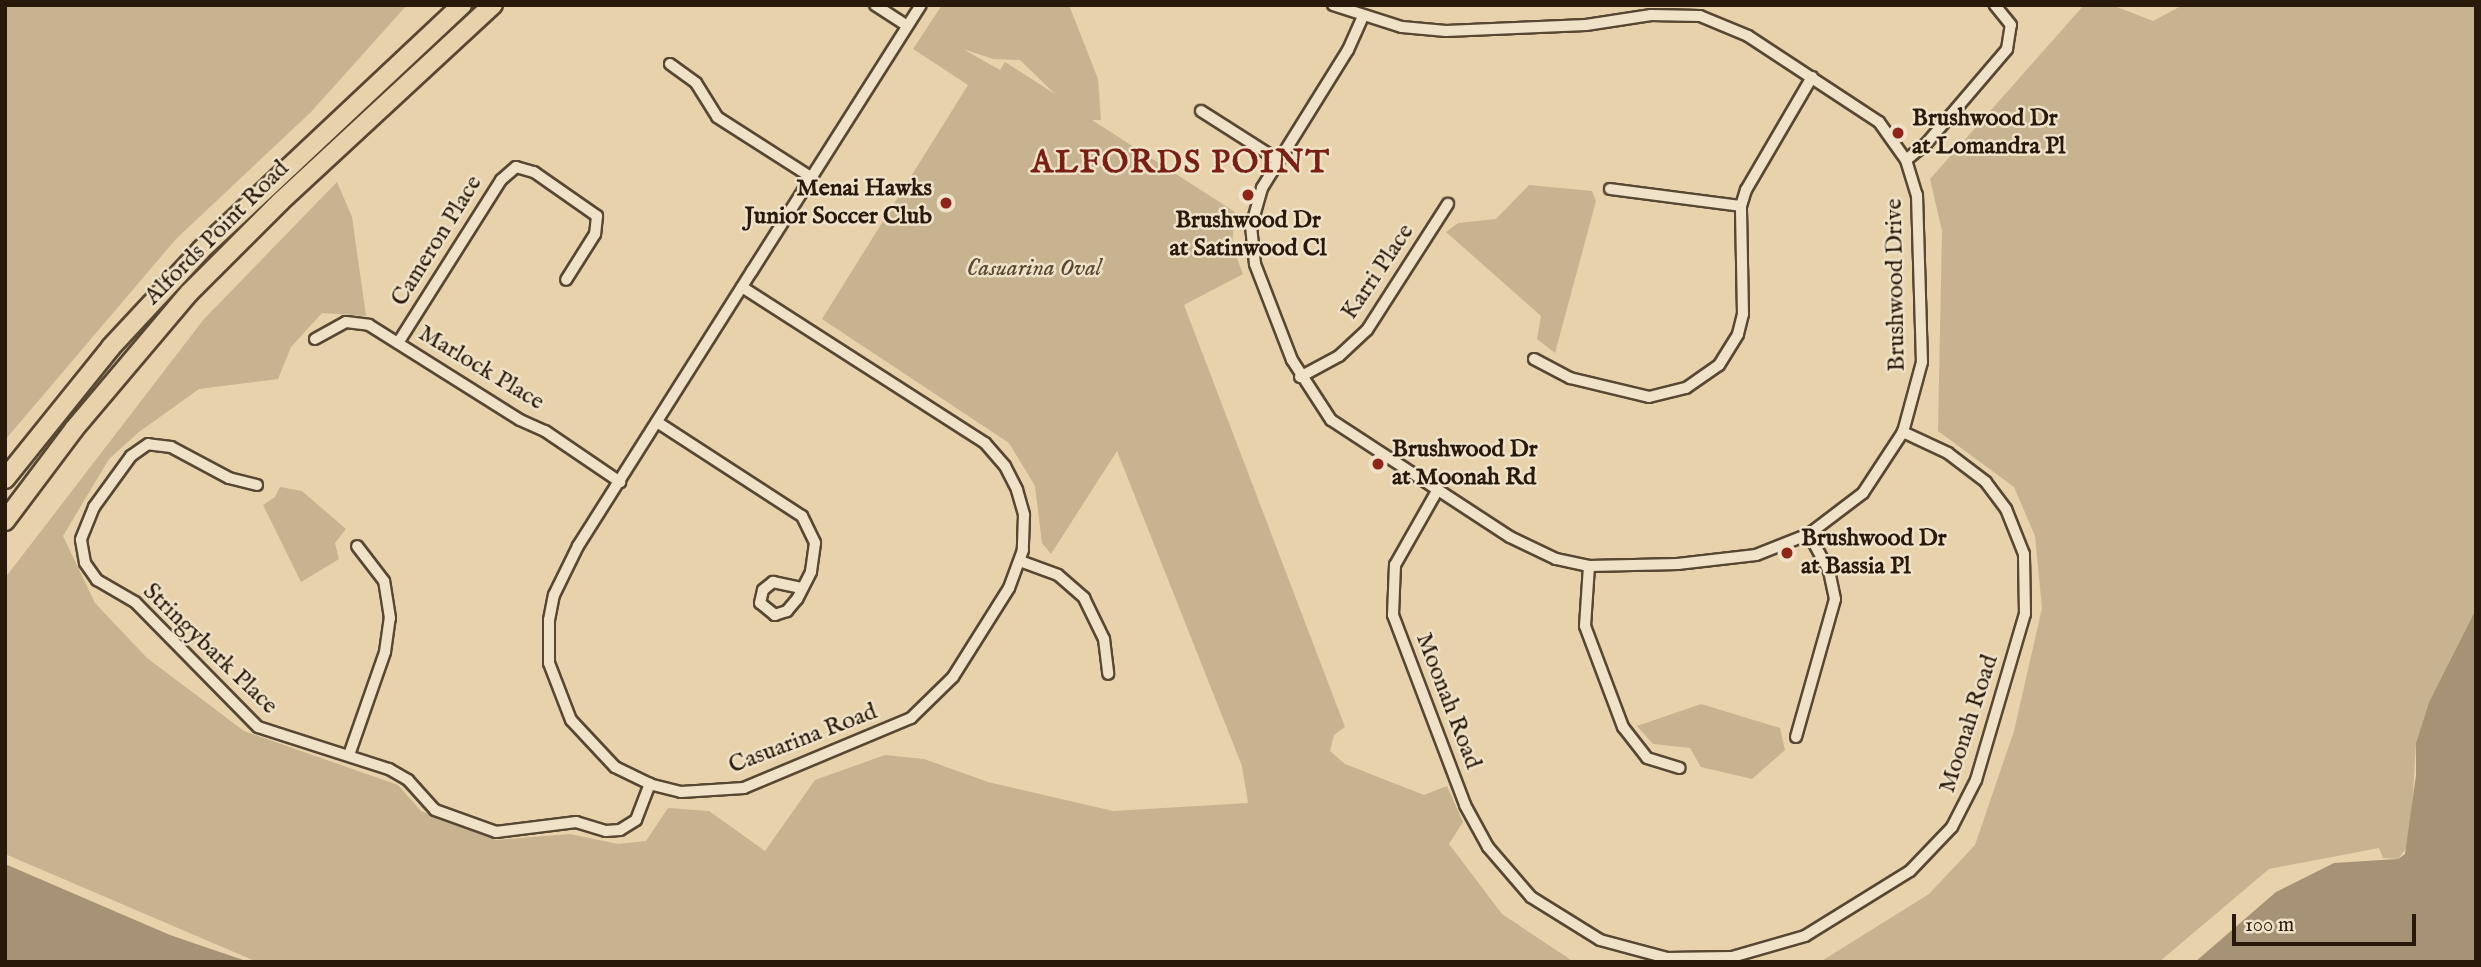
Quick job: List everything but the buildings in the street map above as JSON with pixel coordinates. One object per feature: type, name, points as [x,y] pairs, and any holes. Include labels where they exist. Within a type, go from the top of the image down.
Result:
[{"type":"highway","name":"Alfords Point Road","points":[[5,479],[111,347],[201,250],[462,5]]},
{"type":"highway","name":"Alfords Point Road","points":[[5,522],[88,411],[189,293],[281,201],[493,5]]},
{"type":"street","points":[[875,5],[907,26]]},
{"type":"street","name":"Casuarina Road","points":[[742,287],[962,426],[996,454],[1021,502],[1025,527],[1020,561],[1002,599],[953,677],[911,718],[744,788],[697,794],[650,784],[615,766],[581,735],[557,692],[548,648],[548,620],[559,582],[657,422],[811,177],[921,5]]},
{"type":"street","name":"Brushwood Drive","points":[[1333,5],[1363,17],[1446,31],[1586,25],[1684,14],[1734,28],[1879,122],[1906,160],[1917,195],[1923,345],[1918,391],[1903,432],[1863,493],[1810,534],[1739,559],[1589,566],[1527,546],[1342,428],[1300,377],[1260,277],[1251,240],[1256,201],[1278,160],[1348,50],[1363,17]]},
{"type":"street","points":[[1906,160],[1926,144],[2007,49],[2011,25],[1995,5]]},
{"type":"street","points":[[670,64],[702,89],[717,117],[811,177]]},
{"type":"street","points":[[1534,359],[1558,373],[1631,396],[1669,394],[1710,373],[1730,350],[1741,325],[1741,206],[1755,169],[1812,77]]},
{"type":"street","points":[[1201,111],[1278,160]]},
{"type":"street","name":"Cameron Place","points":[[398,343],[501,180],[516,167],[534,172],[597,216],[595,234],[566,280]]},
{"type":"street","points":[[1610,189],[1741,206]]},
{"type":"street","name":"Karri Place","points":[[1300,377],[1339,356],[1367,330],[1448,204]]},
{"type":"street","name":"Marlock Place","points":[[315,339],[336,325],[354,321],[398,343],[520,420],[545,431],[620,482]]},
{"type":"street","points":[[657,422],[802,516],[813,533],[816,553],[802,588]]},
{"type":"street","name":"Moonah Road","points":[[1437,491],[1395,565],[1393,615],[1465,805],[1488,847],[1531,897],[1600,940],[1667,958],[1732,957],[1805,936],[1910,871],[1952,827],[1976,780],[2025,614],[2024,554],[2006,509],[1986,482],[1948,453],[1903,432]]},
{"type":"street","name":"Stringybark Place","points":[[257,485],[229,478],[171,447],[142,446],[88,517],[82,533],[82,555],[97,580],[135,602],[258,727],[349,755],[402,776],[435,810],[502,833],[576,822],[606,831],[621,830],[636,820],[650,784]]},
{"type":"street","points":[[1796,737],[1835,599],[1829,571],[1810,534]]},
{"type":"street","points":[[349,755],[385,652],[390,618],[384,581],[357,546]]},
{"type":"street","points":[[1020,561],[1058,575],[1084,598],[1104,639],[1108,674]]},
{"type":"street","points":[[1589,566],[1585,626],[1623,727],[1647,758],[1680,768]]},
{"type":"green space","points":[[5,5],[407,5],[311,112],[176,239],[5,440]]},
{"type":"green space","name":"Casuarina Oval","points":[[942,5],[1069,5],[1098,79],[1101,120],[1092,120],[1235,212],[1232,245],[1243,274],[1184,305],[1345,727],[1334,735],[1330,751],[1345,764],[1424,795],[1447,786],[1463,822],[1449,844],[1502,914],[1574,962],[257,962],[5,854],[5,578],[204,319],[337,182],[352,217],[366,316],[322,313],[291,347],[278,379],[199,389],[139,432],[109,459],[63,536],[95,603],[147,658],[244,731],[398,785],[421,811],[496,840],[570,834],[618,844],[646,841],[668,808],[709,811],[765,851],[815,780],[885,755],[924,759],[988,782],[1113,811],[1248,803],[1242,766],[1117,451],[1051,554],[1042,543],[1035,486],[1009,443],[822,319],[968,85],[913,49]],"holes":[[[963,49],[993,59],[1020,60],[1055,94],[1005,62],[1000,70]]]},
{"type":"green space","points":[[2084,5],[2112,5],[2153,21],[2183,5],[2476,5],[2476,609],[2429,702],[2416,743],[2410,844],[2398,859],[2383,858],[2379,848],[2269,869],[2159,962],[1820,962],[1929,894],[1975,845],[2014,731],[2042,608],[2035,536],[2014,487],[1938,431],[1942,231],[1930,179]]},
{"type":"green space","points":[[1529,185],[1592,191],[1596,201],[1555,353],[1537,339],[1541,316],[1446,232],[1458,223],[1496,219]]},
{"type":"green space","points":[[280,487],[302,491],[346,529],[335,543],[339,559],[301,582],[263,505],[275,497]]},
{"type":"green space","points":[[1701,704],[1780,728],[1785,750],[1752,779],[1701,767],[1690,748],[1653,744],[1637,726]]},
{"type":"shaded area","points":[[2476,609],[2476,962],[2195,962],[2276,892],[2334,863],[2398,859],[2405,854],[2416,775],[2416,743],[2429,702]]},
{"type":"shaded area","points":[[5,864],[170,935],[249,962],[5,962]]},
{"type":"place","name":"Brushwood Dr at Lomandra Pl","points":[[1898,133]]},
{"type":"place","name":"Brushwood Dr at Satinwood Cl","points":[[1248,195]]},
{"type":"place","name":"Menai Hawks Junior Soccer Club","points":[[946,203]]},
{"type":"place","name":"Brushwood Dr at Moonah Rd","points":[[1378,464]]},
{"type":"place","name":"Brushwood Dr at Bassia Pl","points":[[1787,553]]},
{"type":"district","name":"ALFORDS POINT","points":[[1181,164]]}]
